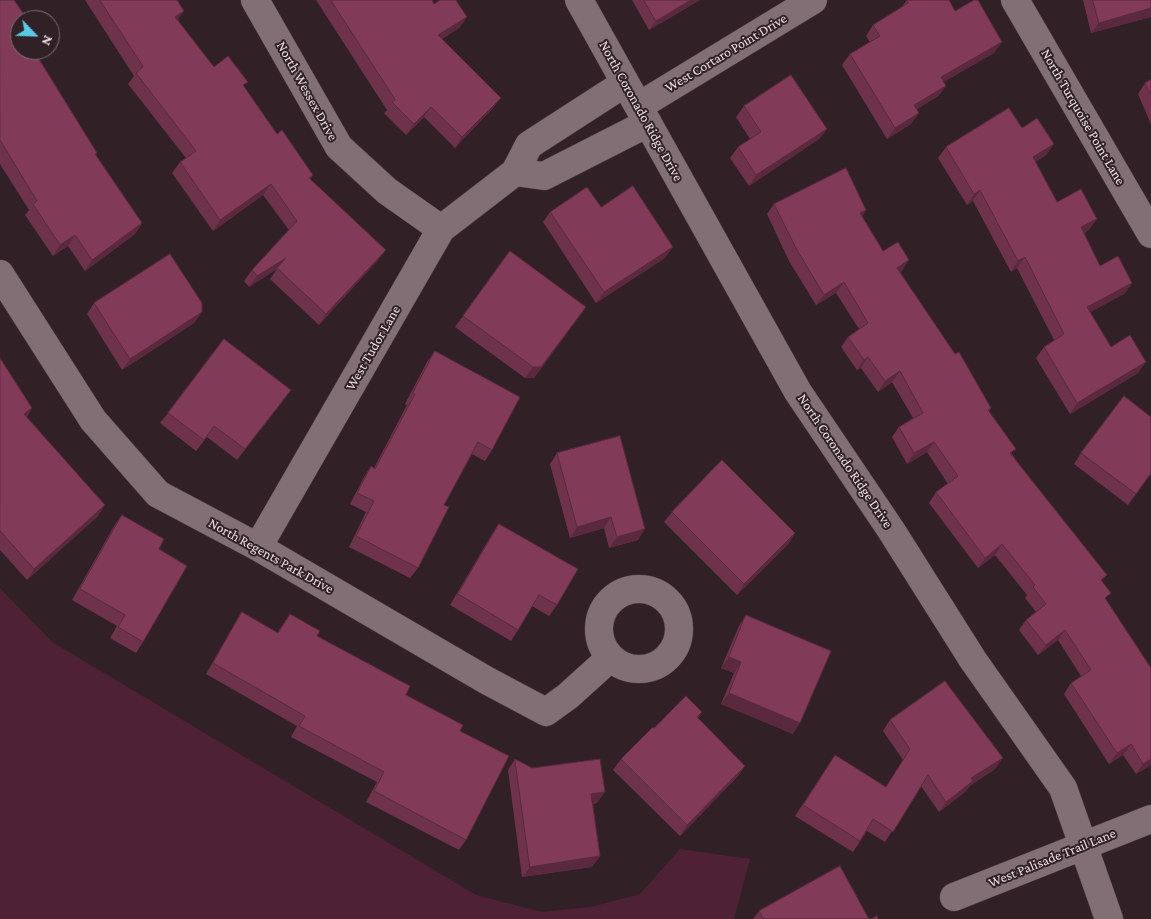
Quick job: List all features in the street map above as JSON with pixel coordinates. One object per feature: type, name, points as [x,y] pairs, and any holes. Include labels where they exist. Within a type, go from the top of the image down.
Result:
[{"type":"street","name":"North Wessex Drive","points":[[255,0],[338,147],[387,191],[441,229]]},
{"type":"street","name":"North Coronado Ridge Drive","points":[[579,0],[798,392],[891,530],[973,660],[1063,788],[1109,919]]},
{"type":"street","name":"West Cortaro Point Drive","points":[[643,114],[813,0]]},
{"type":"street","name":"North Turquoise Point Lane","points":[[1015,0],[1151,234]]},
{"type":"street","name":"West Tudor Lane","points":[[258,547],[441,229],[515,172],[529,145],[625,83]]},
{"type":"street","points":[[515,172],[544,176],[643,114]]},
{"type":"street","name":"North Regents Park Drive","points":[[0,274],[93,420],[158,494],[258,547],[486,680],[546,712],[568,696],[610,658]]},
{"type":"street","name":"West Palisade Trail Lane","points":[[954,896],[1151,819]]},
{"type":"shaded area","points":[[0,588],[52,642],[476,895],[541,912],[591,907],[640,894],[680,849],[750,859],[734,919],[0,919]]},
{"type":"building","points":[[0,0],[14,0],[21,10],[10,10],[10,60],[39,60],[97,153],[95,154],[142,223],[92,260],[75,235],[60,245],[33,204],[37,201],[0,140]]},
{"type":"building","points":[[100,0],[177,0],[184,11],[175,17],[214,67],[228,56],[248,82],[243,85],[277,134],[282,130],[313,175],[309,178],[386,250],[326,314],[277,268],[286,258],[257,276],[252,270],[297,221],[271,184],[220,220],[180,162],[196,151],[136,73],[143,67]]},
{"type":"building","points":[[331,0],[432,0],[434,4],[440,0],[456,0],[467,17],[438,35],[501,98],[462,137],[431,107],[414,124],[392,102],[395,100]]},
{"type":"building","points":[[644,0],[691,0],[656,21]]},
{"type":"building","points":[[907,0],[949,0],[955,11],[974,0],[978,0],[1002,42],[941,77],[946,86],[914,105],[919,113],[895,128],[850,54],[880,36],[873,25],[908,3]]},
{"type":"building","points":[[1093,0],[1151,0],[1151,8],[1099,23]]},
{"type":"building","points":[[791,75],[827,129],[756,175],[738,147],[761,132],[744,106]]},
{"type":"building","points":[[1151,80],[1151,95],[1145,83]]},
{"type":"building","points":[[1009,108],[1022,128],[1037,118],[1054,144],[1033,157],[1057,202],[1081,189],[1097,219],[1081,227],[1100,266],[1118,256],[1132,283],[1087,307],[1111,347],[1130,335],[1146,362],[1077,403],[1044,347],[1064,334],[1025,257],[1018,261],[980,190],[974,194],[946,147]]},
{"type":"building","points":[[846,168],[866,210],[860,213],[883,251],[898,242],[909,260],[897,268],[955,354],[959,352],[991,408],[988,410],[1016,449],[1010,453],[1107,575],[1101,580],[1111,593],[1105,598],[1151,668],[1151,759],[1143,764],[1131,744],[1117,753],[1071,683],[1091,670],[1065,630],[1046,645],[1026,620],[1046,604],[1033,587],[1035,585],[1002,544],[985,558],[936,492],[958,476],[934,442],[914,453],[899,427],[923,413],[900,371],[885,381],[868,357],[864,360],[848,337],[868,323],[844,282],[824,295],[797,250],[774,204]]},
{"type":"building","points":[[633,186],[673,247],[604,292],[550,212],[587,187],[601,207]]},
{"type":"building","points":[[510,251],[586,307],[541,367],[533,367],[463,316]]},
{"type":"building","points":[[170,254],[202,303],[202,312],[130,359],[94,303]]},
{"type":"building","points":[[224,339],[291,390],[245,449],[214,426],[204,440],[168,413]]},
{"type":"building","points":[[435,351],[520,397],[492,450],[478,442],[444,505],[449,507],[418,568],[356,536],[374,501],[357,493],[371,466],[375,469],[415,394],[413,393]]},
{"type":"building","points":[[0,358],[32,408],[24,414],[105,505],[34,569],[0,531]]},
{"type":"building","points":[[1124,396],[1151,417],[1151,473],[1136,494],[1081,453]]},
{"type":"building","points":[[620,436],[645,529],[617,537],[611,517],[577,527],[557,453]]},
{"type":"building","points":[[722,460],[795,533],[744,584],[672,512]]},
{"type":"building","points":[[122,515],[164,539],[159,549],[187,566],[143,642],[118,627],[125,615],[80,589]]},
{"type":"building","points":[[499,524],[578,569],[557,605],[539,595],[518,630],[458,594]]},
{"type":"building","points":[[242,612],[278,633],[290,614],[320,631],[317,636],[410,686],[406,695],[463,725],[460,731],[509,756],[466,840],[374,791],[384,772],[299,726],[305,716],[213,663]]},
{"type":"building","points":[[746,615],[831,651],[800,723],[729,693],[741,662],[729,657]]},
{"type":"building","points":[[945,681],[1003,758],[971,778],[973,781],[946,802],[928,775],[893,832],[873,819],[860,841],[803,805],[835,755],[886,787],[910,749],[890,720]]},
{"type":"building","points":[[686,696],[702,712],[697,717],[745,766],[687,825],[621,759]]},
{"type":"building","points":[[515,759],[532,768],[600,759],[605,792],[591,794],[600,856],[530,867]]},
{"type":"building","points":[[840,866],[869,919],[764,919],[759,911]]}]
